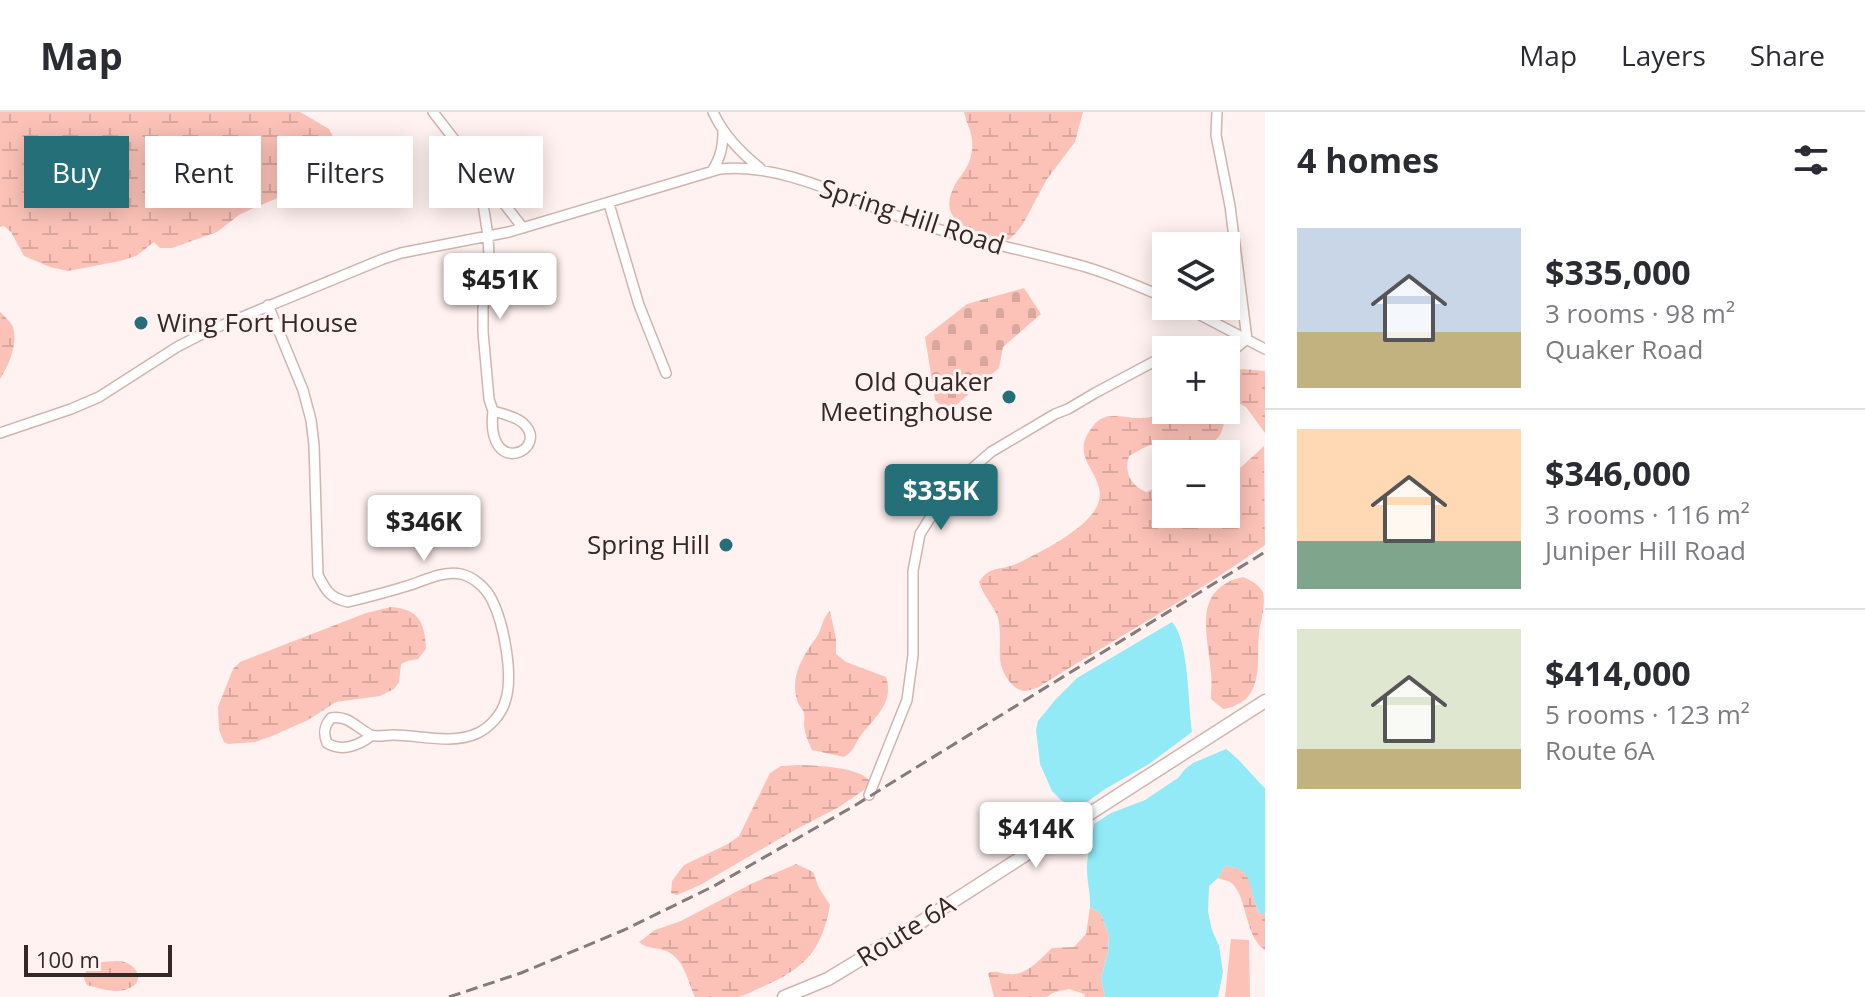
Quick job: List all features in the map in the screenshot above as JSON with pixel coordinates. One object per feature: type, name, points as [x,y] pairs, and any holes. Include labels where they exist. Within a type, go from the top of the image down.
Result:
[{"type":"main road","name":"Route 6A","points":[[784,997],[838,973],[899,936],[1265,701]]},
{"type":"street","points":[[433,112],[452,136]]},
{"type":"street","points":[[713,112],[723,130],[763,170]]},
{"type":"street","points":[[1217,112],[1216,135],[1230,206],[1247,339]]},
{"type":"street","points":[[712,171],[719,162],[723,130]]},
{"type":"street","name":"Spring Hill Road","points":[[0,433],[99,397],[208,331],[383,259],[523,228],[712,171],[740,167],[763,170],[834,192],[978,241],[1088,268],[1152,293]]},
{"type":"street","points":[[609,204],[639,305],[666,373]]},
{"type":"street","points":[[484,208],[489,257],[483,320],[489,399],[493,411],[491,425],[498,446],[505,452],[523,451],[530,437],[528,429],[516,419],[493,411]]},
{"type":"street","points":[[508,208],[523,228]]},
{"type":"street","points":[[268,305],[303,390],[311,420],[318,575],[325,589],[336,599],[348,602],[451,573],[461,574],[482,586],[492,598],[499,617],[506,654],[508,691],[498,717],[491,724],[479,733],[465,737],[371,736],[354,745],[338,747],[327,743],[325,729],[331,718],[339,717],[349,720],[371,736]]},
{"type":"street","points":[[1210,320],[1265,349]]},
{"type":"street","points":[[1240,345],[1247,339]]},
{"type":"street","points":[[869,795],[907,700],[913,655],[913,571],[920,534],[942,499],[991,452],[1152,363]]},
{"type":"green space","points":[[0,112],[300,112],[329,129],[333,136],[277,136],[277,198],[261,205],[261,136],[145,136],[145,208],[255,208],[239,215],[217,232],[172,248],[160,248],[154,242],[136,256],[68,271],[24,256],[11,232],[4,226],[0,227]]},
{"type":"green space","points":[[964,112],[1083,112],[1075,142],[1047,179],[1023,224],[1008,240],[974,231],[956,220],[951,212],[949,202],[953,189],[968,165],[972,147]]},
{"type":"green space","points":[[1024,288],[1041,314],[1003,347],[999,368],[948,412],[935,400],[925,337],[967,304]]},
{"type":"green space","points":[[0,312],[13,327],[14,340],[0,379]]},
{"type":"green space","points":[[1240,370],[1265,371],[1265,433],[1246,407],[1240,404]]},
{"type":"green space","points":[[1114,416],[1152,416],[1152,424],[1224,424],[1215,440],[1152,440],[1152,445],[1129,456],[1128,473],[1132,482],[1146,492],[1152,490],[1152,528],[1240,528],[1240,468],[1264,446],[1265,545],[1037,688],[1020,690],[1002,669],[999,620],[979,582],[991,571],[1016,564],[1056,543],[1079,527],[1093,512],[1099,500],[1099,488],[1085,458],[1084,447],[1087,435],[1099,420]]},
{"type":"green space","points":[[1243,577],[1257,585],[1264,596],[1257,673],[1252,691],[1246,699],[1223,709],[1211,699],[1206,615],[1216,592],[1227,583]]},
{"type":"green space","points":[[391,607],[408,611],[419,619],[426,649],[418,659],[401,664],[399,682],[394,689],[380,696],[336,702],[308,720],[255,742],[224,742],[219,730],[218,707],[233,669],[240,662],[366,613]]},
{"type":"green space","points":[[830,611],[836,654],[846,662],[886,677],[888,687],[881,710],[844,757],[812,750],[795,685],[798,668]]},
{"type":"green space","points":[[781,766],[848,770],[871,782],[839,807],[700,885],[677,895],[671,893],[672,881],[684,865],[739,836],[770,773]]},
{"type":"green space","points":[[796,864],[813,872],[830,905],[822,935],[809,956],[777,980],[739,997],[695,997],[676,957],[639,942],[655,930],[681,921]]},
{"type":"green space","points":[[1225,866],[1243,871],[1250,882],[1256,906],[1260,914],[1265,914],[1265,950],[1253,935],[1236,888],[1218,878]]},
{"type":"green space","points":[[1090,907],[1101,914],[1109,935],[1101,978],[1105,997],[1085,997],[1069,989],[1046,997],[994,997],[988,973],[1020,973],[1052,948],[1074,947],[1086,934]]},
{"type":"green space","points":[[1231,939],[1249,940],[1250,997],[1225,997]]},
{"type":"green space","points":[[101,962],[130,964],[137,972],[137,982],[133,986],[117,991],[87,985],[84,979],[86,971]]},
{"type":"water","points":[[1172,622],[1178,631],[1185,657],[1192,732],[1149,764],[1087,802],[1075,806],[1062,801],[1052,791],[1040,764],[1036,730],[1038,721],[1077,678]]},
{"type":"water","points":[[1226,749],[1265,788],[1265,914],[1260,914],[1256,906],[1247,876],[1242,871],[1225,866],[1209,886],[1208,912],[1219,946],[1223,972],[1218,997],[1105,997],[1101,978],[1109,935],[1101,914],[1090,907],[1087,876],[1094,824],[1111,813],[1145,800],[1178,778],[1193,763]]},
{"type":"railway","points":[[449,997],[521,973],[624,930],[714,886],[854,806],[1265,552]]},
{"type":"place","name":"Wing Fort House","points":[[141,323]]},
{"type":"place","name":"Old Quaker Meetinghouse","points":[[1009,397]]},
{"type":"place","name":"Spring Hill","points":[[726,545]]}]
